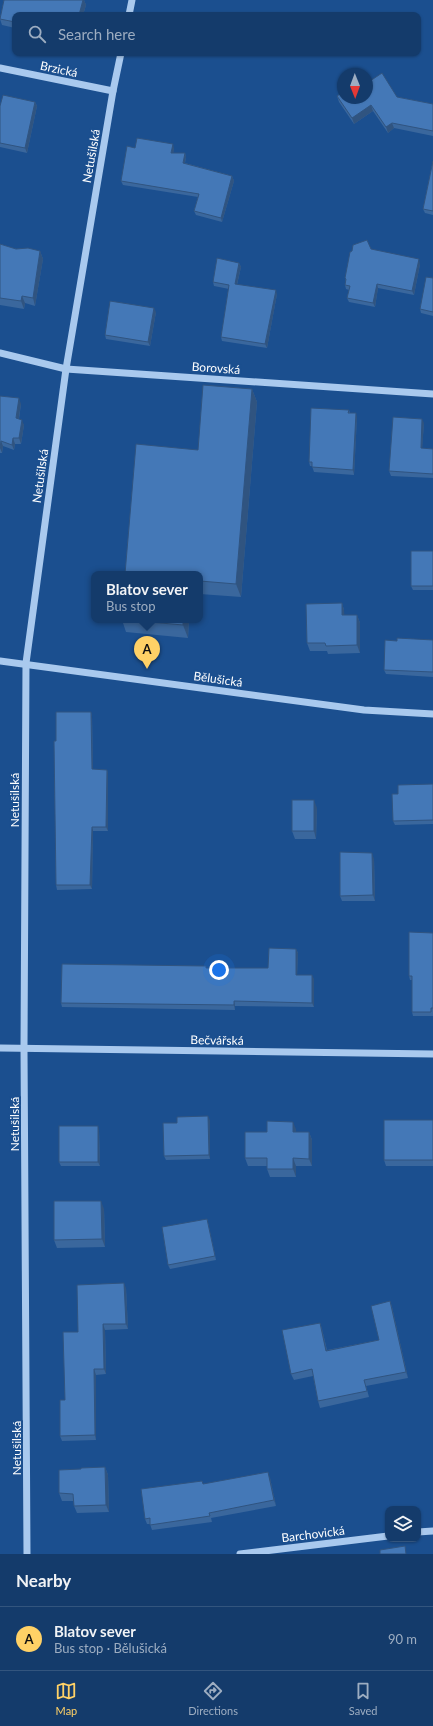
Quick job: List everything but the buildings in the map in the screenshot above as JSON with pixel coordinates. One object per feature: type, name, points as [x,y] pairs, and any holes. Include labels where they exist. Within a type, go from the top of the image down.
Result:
[{"type":"street","points":[[130,12],[132,0]]},
{"type":"street","name":"Netušilská","points":[[27,1554],[24,1048],[26,663],[66,369],[113,91],[120,56]]},
{"type":"street","name":"Brzická","points":[[0,68],[113,91]]},
{"type":"street","name":"Borovská","points":[[0,353],[66,369],[433,394]]},
{"type":"street","name":"Bělušická","points":[[0,661],[26,663],[364,710],[433,714]]},
{"type":"street","name":"Bečvářská","points":[[0,1048],[433,1054]]},
{"type":"street","points":[[421,1532],[433,1530]]},
{"type":"street","name":"Barchovická","points":[[240,1554],[385,1536]]},
{"type":"place","name":"Blatov sever","points":[[147,669]]}]
